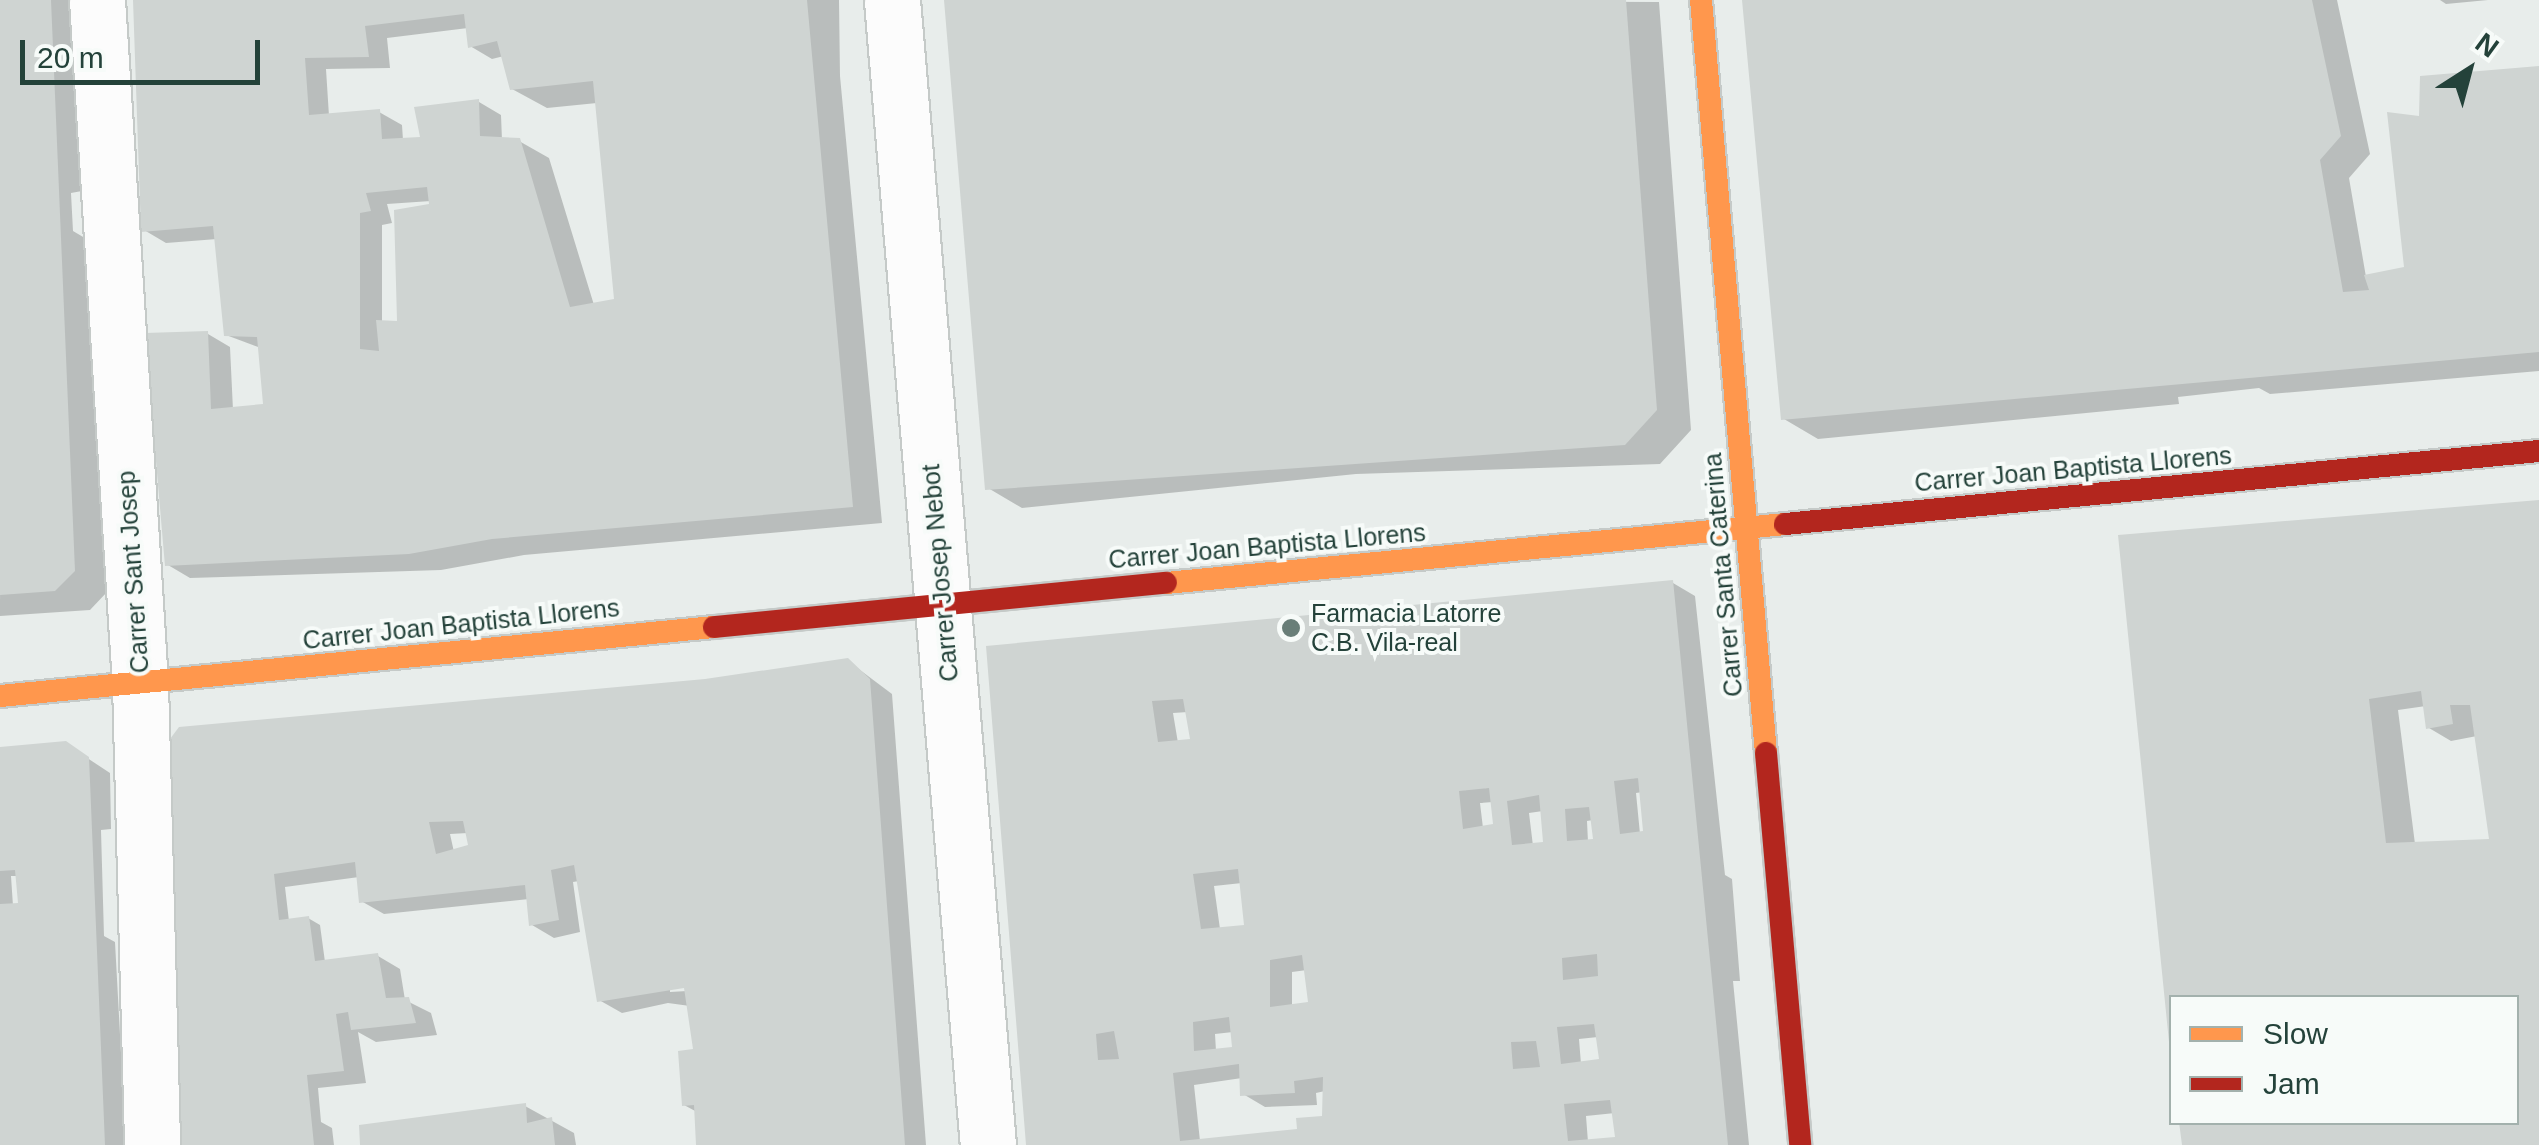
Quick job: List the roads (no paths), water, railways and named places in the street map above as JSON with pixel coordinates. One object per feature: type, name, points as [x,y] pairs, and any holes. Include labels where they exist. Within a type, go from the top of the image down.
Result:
[{"type":"street","name":"Carrer Sant Josep","points":[[97,0],[140,683],[152,1145]]},
{"type":"street","name":"Carrer Josep Nebot","points":[[892,0],[988,1145]]},
{"type":"street","name":"Carrer Santa Caterina","points":[[1700,0],[1800,1145]]},
{"type":"street","name":"Carrer Joan Baptista Llorens","points":[[0,696],[2539,452]]},
{"type":"place","name":"Farmacia Latorre C.B. Vila-real","points":[[1291,628]]}]
